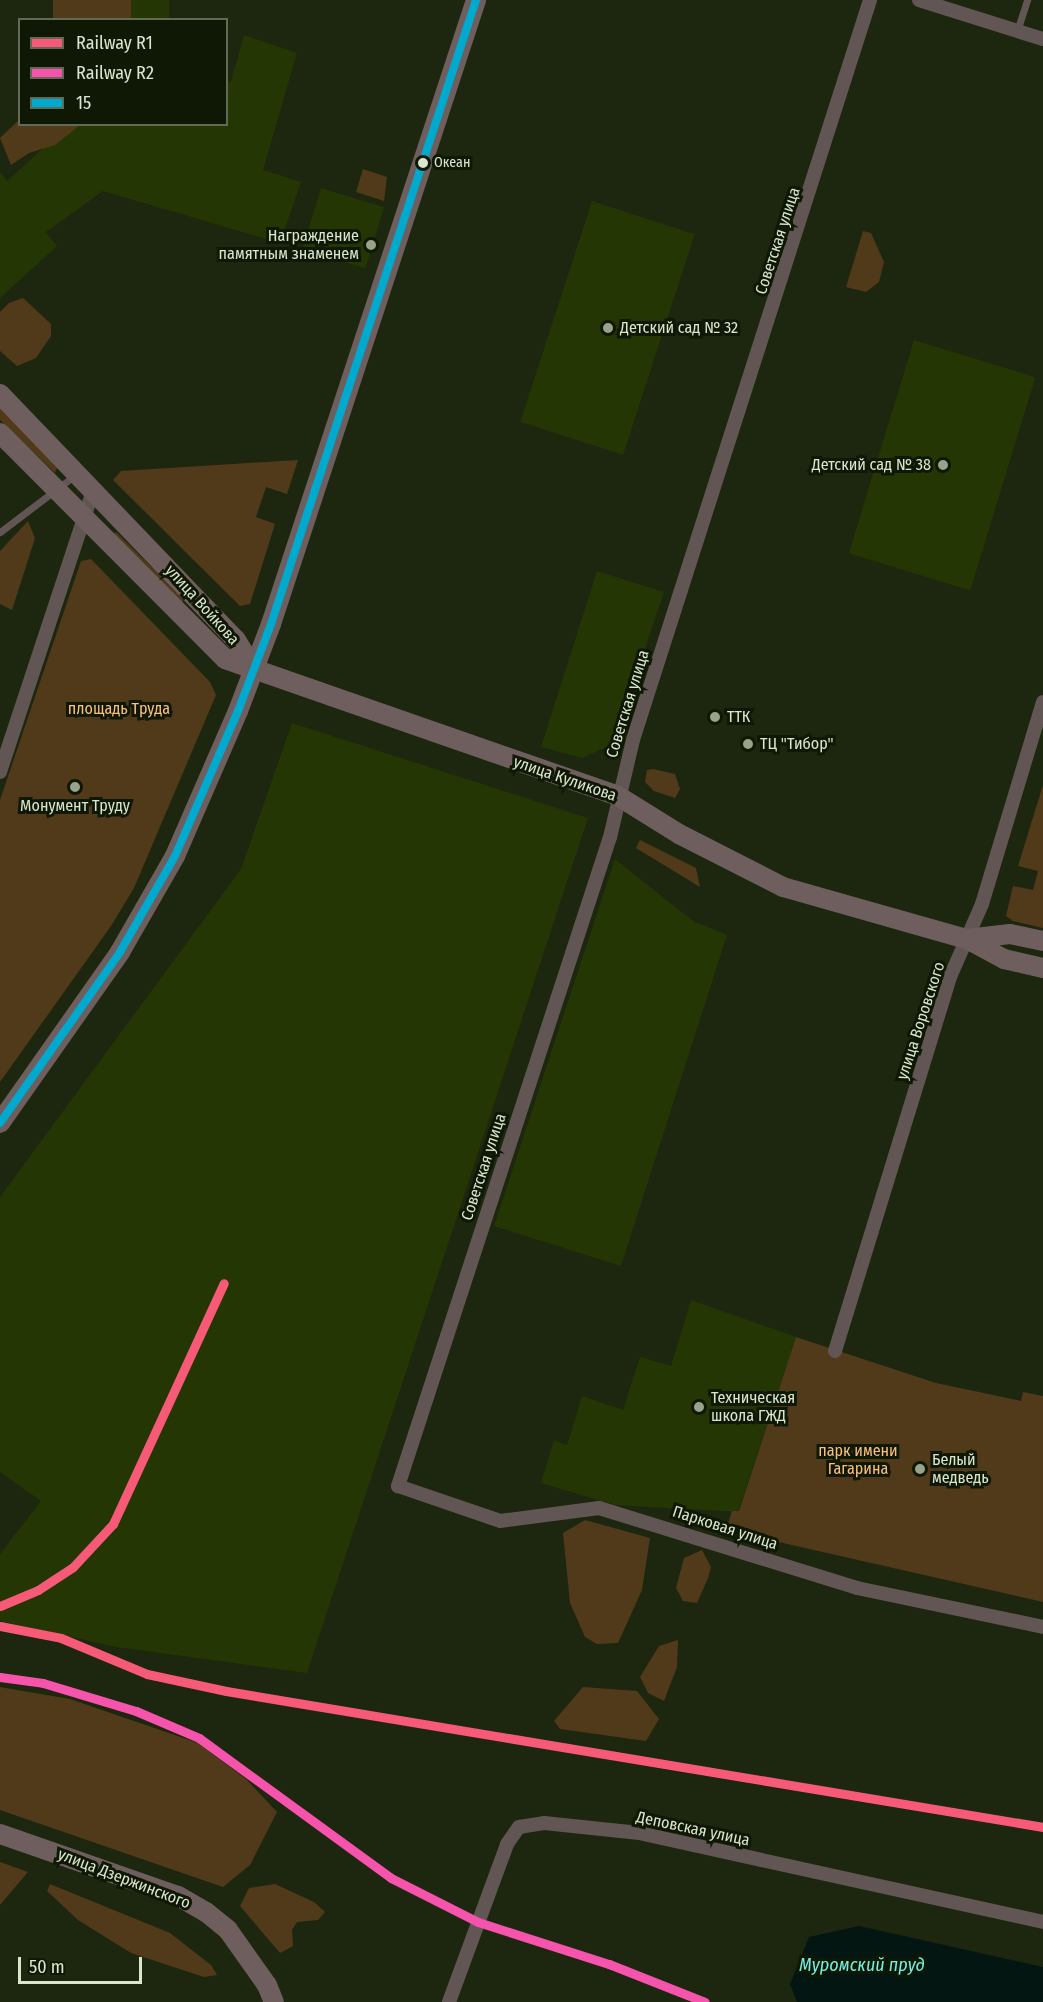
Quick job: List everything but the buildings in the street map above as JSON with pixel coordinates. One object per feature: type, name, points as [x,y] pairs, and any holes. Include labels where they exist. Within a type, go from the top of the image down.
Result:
[{"type":"main road","points":[[0,1123],[120,952],[174,856],[255,670],[476,0]]},
{"type":"main road","name":"улица Войкова","points":[[0,394],[236,640],[255,670]]},
{"type":"main road","name":"улица Войкова","points":[[0,433],[225,659],[255,670]]},
{"type":"main road","name":"улица Куликова","points":[[255,670],[618,796],[679,834],[783,887],[967,939],[1004,959],[1043,968]]},
{"type":"main road","name":"улица Куликова","points":[[967,939],[1010,934],[1043,941]]},
{"type":"main road","name":"улица Дзержинского","points":[[0,1834],[178,1896],[206,1912],[228,1930],[267,1985],[274,2002]]},
{"type":"street","name":"Советская улица","points":[[398,1486],[610,837],[633,740],[870,0]]},
{"type":"street","points":[[919,0],[1043,39]]},
{"type":"street","points":[[0,772],[93,491]]},
{"type":"street","name":"улица Воровского","points":[[835,1351],[950,977],[982,904],[1043,702]]},
{"type":"street","name":"Парковая улица","points":[[398,1486],[500,1521],[599,1508],[857,1588],[1043,1627]]},
{"type":"street","name":"Деповская улица","points":[[449,2002],[507,1844],[519,1827],[544,1823],[639,1833],[1043,1922]]},
{"type":"lane","points":[[1017,31],[1027,0]]},
{"type":"lane","points":[[0,532],[77,473]]},
{"type":"shaded area","points":[[125,0],[169,0],[169,18],[125,18]]},
{"type":"shaded area","points":[[244,35],[297,53],[263,170],[301,182],[280,243],[103,191],[46,232],[57,246],[0,298],[0,172],[7,181],[68,126],[228,126],[228,81],[231,82]]},
{"type":"shaded area","points":[[321,188],[384,207],[365,269],[302,249]]},
{"type":"shaded area","name":"Детский сад № 32","points":[[592,201],[695,234],[623,455],[520,422]]},
{"type":"shaded area","name":"Детский сад № 38","points":[[914,340],[1035,377],[970,590],[849,553]]},
{"type":"shaded area","points":[[597,571],[664,592],[613,744],[582,758],[541,747]]},
{"type":"shaded area","points":[[292,723],[588,818],[307,1673],[116,1647],[0,1621],[0,1554],[41,1501],[0,1472],[0,1197],[241,869]]},
{"type":"shaded area","points":[[615,859],[693,921],[727,935],[621,1266],[494,1226]]},
{"type":"shaded area","name":"Техническая школа ГЖД","points":[[691,1300],[796,1337],[738,1512],[615,1505],[541,1483],[554,1440],[567,1445],[582,1396],[623,1410],[640,1357],[671,1366]]},
{"type":"green space","points":[[53,0],[131,0],[131,18],[53,18]]},
{"type":"green space","points":[[18,121],[18,126],[79,126],[55,145],[29,153],[11,165],[0,138]]},
{"type":"green space","points":[[363,169],[387,177],[384,201],[356,192]]},
{"type":"green space","points":[[863,231],[871,233],[884,262],[879,282],[866,292],[846,287]]},
{"type":"green space","points":[[23,298],[51,324],[51,336],[36,358],[17,366],[0,351],[0,312],[9,303]]},
{"type":"green space","points":[[0,407],[58,466],[55,473],[0,420]]},
{"type":"green space","points":[[298,460],[287,494],[266,487],[256,517],[275,524],[250,604],[240,606],[113,480],[121,471]]},
{"type":"green space","points":[[28,521],[35,538],[12,610],[0,604],[0,551]]},
{"type":"green space","points":[[116,532],[184,599],[181,606],[113,535]]},
{"type":"green space","name":"площадь Труда","points":[[91,559],[210,682],[216,695],[134,888],[111,926],[0,1082],[0,800],[81,561]]},
{"type":"green space","points":[[653,769],[675,774],[680,789],[675,798],[654,791],[645,782],[647,770]]},
{"type":"green space","points":[[1043,785],[1043,928],[1013,921],[1006,916],[1013,886],[1033,890],[1038,871],[1018,866]]},
{"type":"green space","points":[[640,840],[696,868],[700,887],[636,848]]},
{"type":"green space","name":"парк имени Гагарина","points":[[796,1337],[936,1383],[1021,1401],[1023,1392],[1043,1396],[1043,1602],[726,1530],[732,1511],[739,1511]]},
{"type":"green space","points":[[585,1520],[650,1538],[642,1590],[618,1643],[597,1644],[585,1637],[570,1603],[563,1533]]},
{"type":"green space","points":[[702,1550],[711,1567],[708,1578],[697,1603],[683,1601],[676,1588],[684,1558]]},
{"type":"green space","points":[[678,1640],[677,1667],[664,1701],[648,1693],[640,1677],[659,1646]]},
{"type":"green space","points":[[0,1687],[70,1699],[198,1743],[246,1779],[277,1812],[250,1865],[223,1887],[0,1810]]},
{"type":"green space","points":[[583,1687],[637,1691],[659,1719],[646,1741],[560,1729],[554,1721]]},
{"type":"green space","points":[[0,1862],[28,1872],[0,1905]]},
{"type":"green space","points":[[50,1884],[170,1933],[211,1965],[217,1975],[204,1977],[131,1953],[78,1920],[47,1891]]},
{"type":"green space","points":[[275,1884],[314,1902],[325,1912],[318,1920],[297,1922],[292,1930],[293,1946],[280,1953],[240,1906],[249,1888]]},
{"type":"water","name":"Муромский пруд","points":[[859,1926],[1043,1967],[1043,2002],[797,2002],[790,1984],[809,1937]]},
{"type":"rail line","name":"R1","points":[[0,1606],[38,1590],[73,1567],[113,1524],[224,1283]]},
{"type":"rail line","name":"R1","points":[[0,1626],[61,1638],[147,1674],[226,1691],[1043,1827]]},
{"type":"rail line","name":"R2","points":[[0,1677],[43,1683],[136,1711],[199,1738],[391,1878],[478,1922],[609,1964],[705,2002]]},
{"type":"transit line","name":"15","points":[[0,1123],[120,952],[175,856],[238,711],[271,624],[476,0]]},
{"type":"place","name":"Океан","points":[[423,163]]},
{"type":"place","name":"Награждение памятным знаменем","points":[[371,245]]},
{"type":"place","name":"Детский сад № 32","points":[[608,328]]},
{"type":"place","name":"Детский сад № 38","points":[[943,465]]},
{"type":"place","name":"ТТК","points":[[715,717]]},
{"type":"place","name":"ТЦ \"Тибор\"","points":[[748,744]]},
{"type":"place","name":"Монумент Труду","points":[[75,787]]},
{"type":"place","name":"Техническая школа ГЖД","points":[[699,1407]]},
{"type":"place","name":"Белый медведь","points":[[920,1469]]}]
